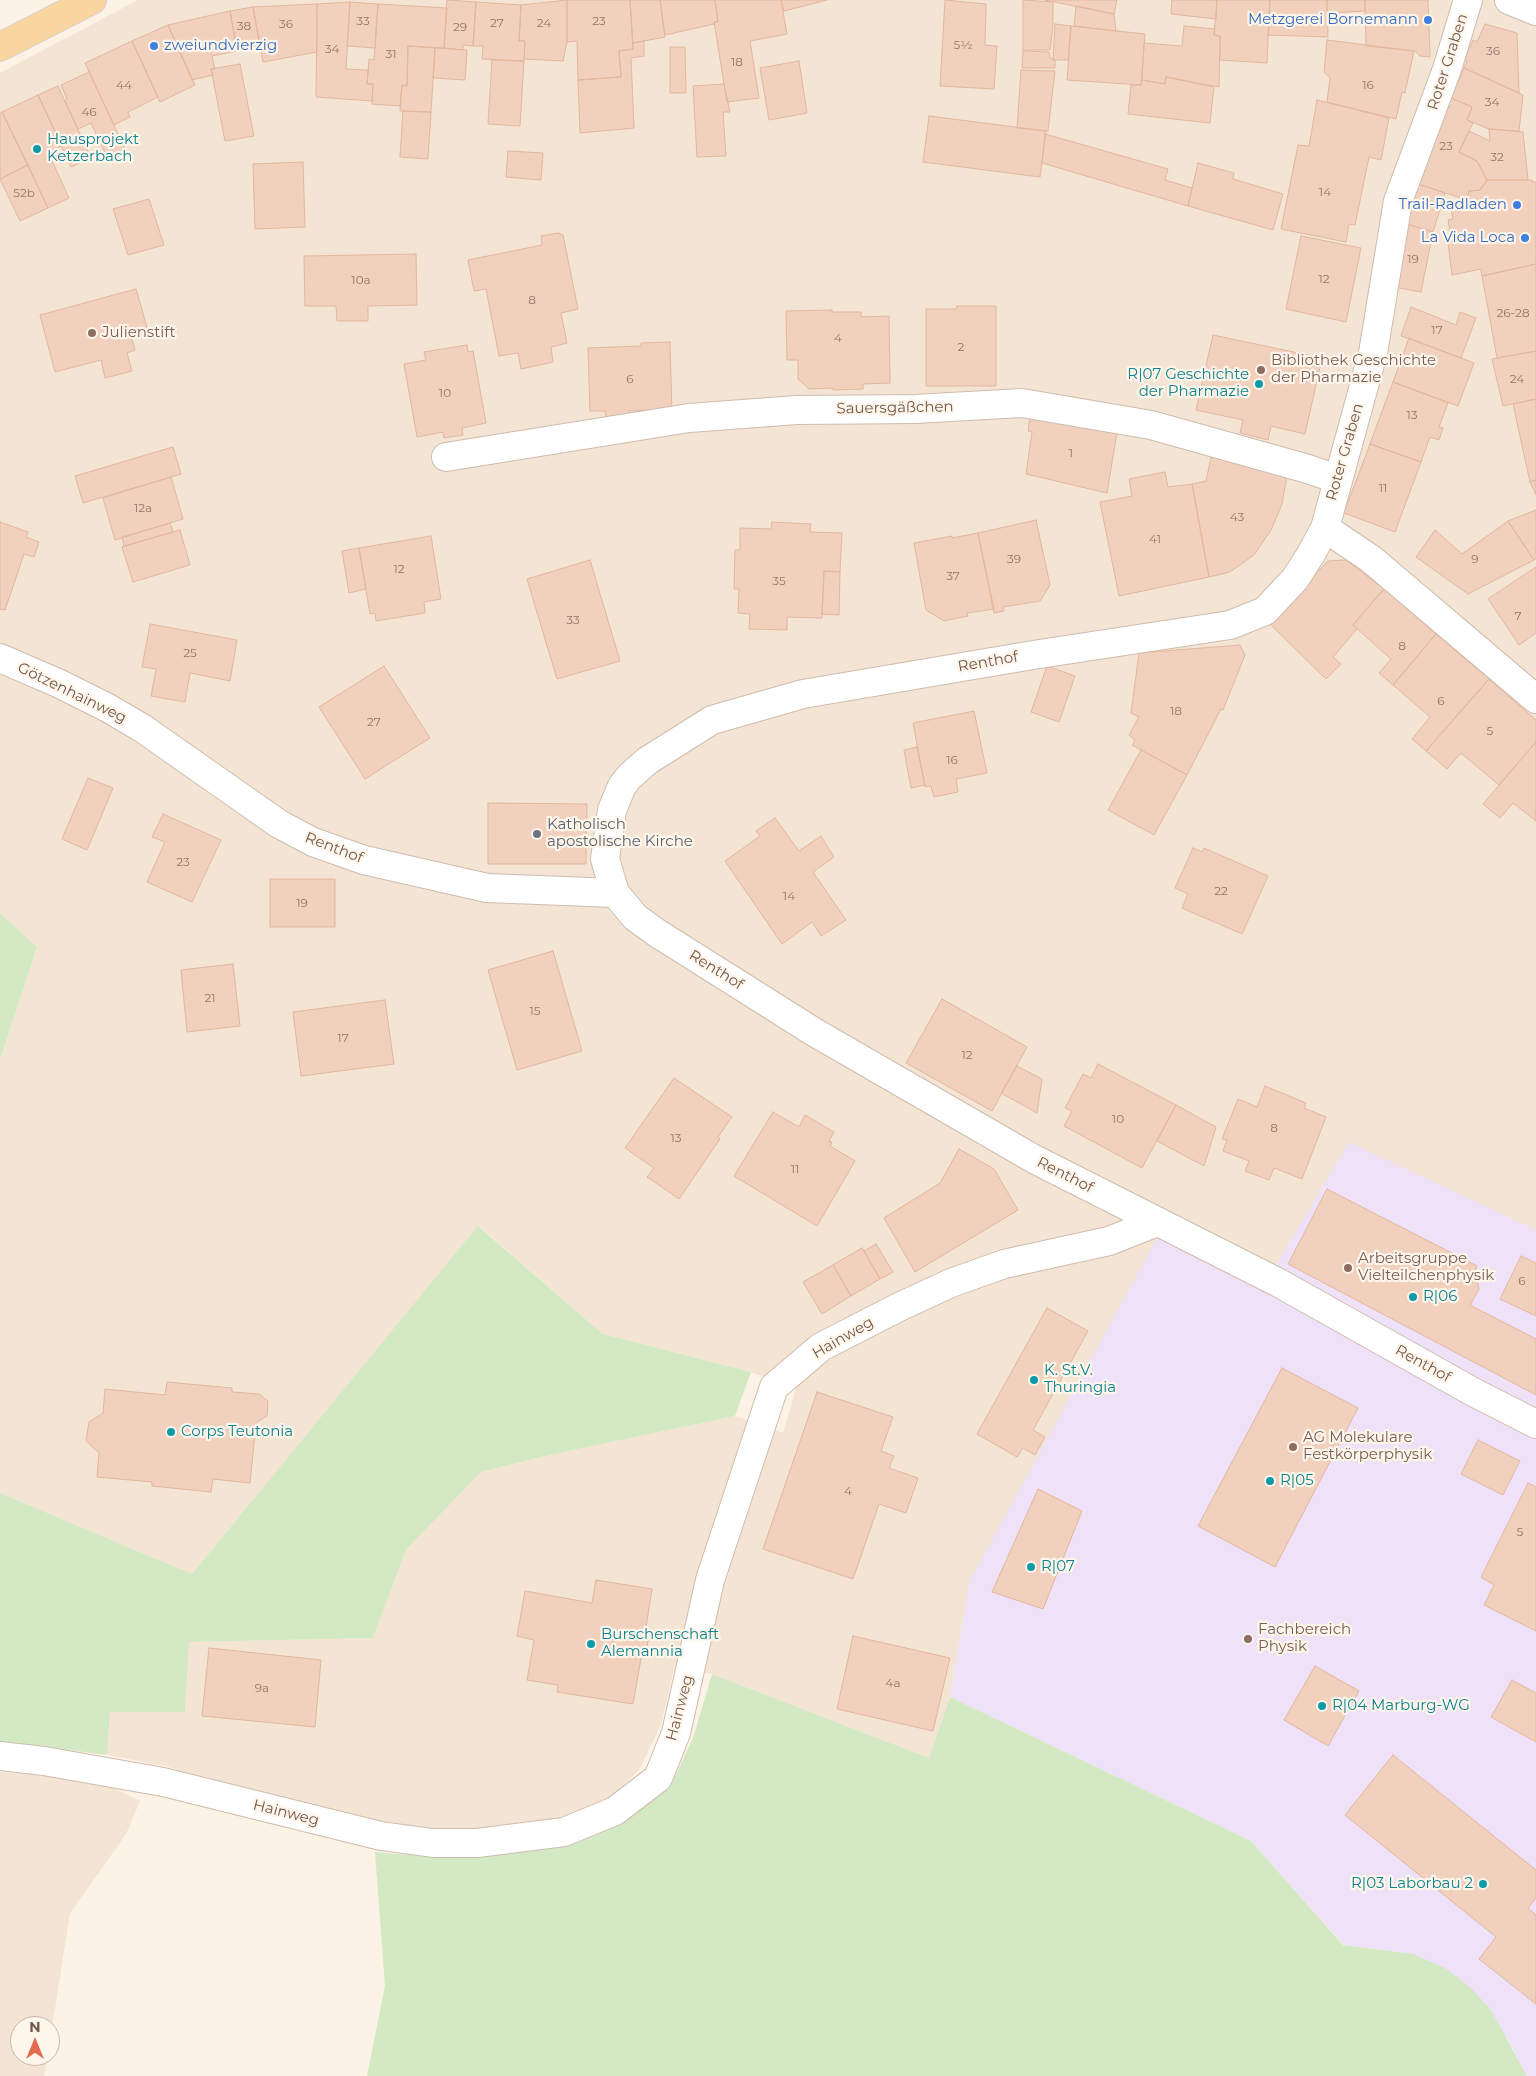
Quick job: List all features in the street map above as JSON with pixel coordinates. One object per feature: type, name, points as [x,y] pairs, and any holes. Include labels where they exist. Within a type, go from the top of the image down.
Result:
[{"type":"main road","points":[[0,47],[92,0]]},
{"type":"street","name":"Roter Graben","points":[[1325,528],[1373,354],[1398,201],[1447,69],[1468,0]]},
{"type":"street","points":[[1510,0],[1536,11]]},
{"type":"street","name":"Sauersgäßchen","points":[[446,457],[688,418],[797,410],[915,409],[1022,403],[1151,425],[1308,469],[1337,479]]},
{"type":"street","points":[[1325,528],[1372,559],[1536,699]]},
{"type":"street","name":"Renthof","points":[[1325,528],[1295,579],[1265,611],[1230,625],[1033,655],[802,694],[712,720],[647,761],[622,786],[612,810],[605,859],[615,893],[635,917],[657,933],[814,1032],[1034,1160],[1278,1283],[1476,1393],[1536,1424]]},
{"type":"street","name":"Götzenhainweg","points":[[0,658],[60,684],[108,708],[142,728]]},
{"type":"street","name":"Renthof","points":[[142,728],[279,824],[313,842],[364,860],[487,888],[615,893]]},
{"type":"street","name":"Hainweg","points":[[0,1756],[44,1761],[163,1782],[381,1836],[433,1843],[477,1844],[564,1832],[615,1811],[658,1778],[676,1733],[710,1580],[774,1387],[821,1347],[899,1307],[951,1284],[1004,1264],[1109,1241],[1157,1222]]},
{"type":"shaded area","points":[[138,0],[1536,0],[1536,1230],[1349,1143],[1262,1289],[970,1580],[950,1697],[929,1758],[712,1674],[674,1668],[661,1725],[639,1770],[612,1796],[564,1820],[474,1830],[380,1825],[289,1799],[191,1775],[166,1766],[107,1755],[110,1712],[185,1712],[189,1642],[373,1638],[406,1550],[481,1472],[545,1456],[735,1416],[783,1433],[796,1389],[751,1372],[603,1334],[479,1226],[192,1574],[0,1493],[0,1060],[37,947],[0,913],[0,73]]},
{"type":"shaded area","name":"Fachbereich Physik","points":[[1349,1142],[1536,1230],[1536,2076],[1527,2076],[1506,2036],[1413,1954],[1344,1945],[1251,1841],[950,1697],[970,1580],[1158,1236],[1262,1289]]},
{"type":"shaded area","points":[[0,1772],[38,1774],[105,1784],[140,1801],[126,1834],[70,1913],[54,2016],[10,2016],[10,2066],[46,2066],[44,2076],[0,2076]]},
{"type":"green space","points":[[0,913],[37,947],[0,1060]]},
{"type":"green space","points":[[478,1226],[603,1334],[751,1372],[735,1416],[545,1456],[481,1472],[406,1550],[373,1638],[189,1642],[185,1712],[110,1712],[107,1755],[0,1741],[0,1493],[192,1574]]},
{"type":"green space","points":[[712,1674],[929,1758],[950,1697],[1251,1841],[1343,1945],[1413,1954],[1445,1968],[1470,1987],[1491,2010],[1527,2076],[367,2076],[385,1986],[375,1852],[432,1857],[478,1857],[566,1845],[624,1823],[672,1783],[693,1738]]},
{"type":"building","points":[[447,0],[476,2],[473,46],[463,45],[463,50],[444,48]]},
{"type":"building","points":[[567,0],[567,42],[563,61],[524,59],[525,41],[519,41],[521,5]]},
{"type":"building","points":[[567,0],[630,0],[633,49],[619,51],[621,77],[578,80],[577,41],[567,42]]},
{"type":"building","points":[[630,0],[660,0],[665,37],[633,43]]},
{"type":"building","points":[[660,0],[715,0],[718,22],[665,35]]},
{"type":"building","points":[[715,0],[781,0],[787,34],[750,41],[759,98],[727,102],[714,22],[718,22]]},
{"type":"building","points":[[781,0],[827,0],[784,11]]},
{"type":"building","points":[[945,0],[986,4],[985,45],[997,46],[994,89],[940,86]]},
{"type":"building","points":[[1023,0],[1053,2],[1050,50],[1023,50]]},
{"type":"building","points":[[1045,0],[1117,0],[1114,14]]},
{"type":"building","points":[[1172,0],[1217,0],[1216,19],[1171,14]]},
{"type":"building","points":[[1217,0],[1270,0],[1267,63],[1220,60],[1220,36],[1214,35]]},
{"type":"building","points":[[1270,0],[1327,0],[1328,37],[1268,35]]},
{"type":"building","points":[[1327,0],[1365,0],[1365,11],[1327,13]]},
{"type":"building","points":[[1365,0],[1428,0],[1430,57],[1420,56],[1415,51],[1366,46]]},
{"type":"building","points":[[350,2],[346,69],[368,70],[367,84],[373,84],[372,101],[316,97],[317,4]]},
{"type":"building","points":[[350,2],[378,4],[375,48],[347,46]]},
{"type":"building","points":[[476,2],[521,5],[519,41],[525,41],[524,61],[482,59],[483,46],[473,46]]},
{"type":"building","points":[[317,4],[317,52],[263,62],[253,7]]},
{"type":"building","points":[[378,4],[447,8],[444,48],[408,46],[407,86],[402,85],[400,106],[372,104],[373,84],[367,84],[369,59],[374,60]]},
{"type":"building","points":[[1076,6],[1114,14],[1116,31],[1074,26]]},
{"type":"building","points":[[253,7],[260,47],[237,51],[230,11]]},
{"type":"building","points":[[230,11],[237,51],[212,56],[215,69],[211,69],[213,75],[192,80],[168,25]]},
{"type":"building","points":[[1055,24],[1071,26],[1068,60],[1053,60]]},
{"type":"building","points":[[1485,24],[1517,33],[1519,93],[1464,68],[1467,61],[1464,60],[1473,40],[1477,42]]},
{"type":"building","points":[[168,25],[195,85],[160,102],[132,41]]},
{"type":"building","points":[[1071,26],[1145,34],[1141,85],[1067,80]]},
{"type":"building","points":[[1184,26],[1215,29],[1214,35],[1220,36],[1219,87],[1166,77],[1165,84],[1142,80],[1144,43],[1182,46]]},
{"type":"building","points":[[1327,40],[1414,51],[1405,93],[1402,92],[1396,119],[1327,102],[1330,78],[1324,72]]},
{"type":"building","points":[[132,41],[158,97],[128,112],[130,117],[114,125],[85,63]]},
{"type":"building","points":[[644,41],[644,56],[631,58],[634,128],[580,133],[578,80],[621,77],[619,51],[633,49],[633,43]]},
{"type":"building","points":[[408,46],[435,48],[431,112],[400,111],[402,85],[407,86]]},
{"type":"building","points":[[670,47],[685,47],[686,93],[670,93]]},
{"type":"building","points":[[435,48],[467,50],[465,80],[433,78]]},
{"type":"building","points":[[1023,51],[1049,52],[1050,58],[1055,60],[1055,68],[1022,68]]},
{"type":"building","points":[[492,60],[524,61],[520,126],[488,124]]},
{"type":"building","points":[[799,61],[807,113],[769,120],[760,68]]},
{"type":"building","points":[[240,64],[254,136],[225,141],[211,69]]},
{"type":"building","points":[[1464,68],[1523,95],[1519,131],[1489,129],[1467,120],[1472,107],[1451,98]]},
{"type":"building","points":[[1021,70],[1055,71],[1048,131],[1017,128]]},
{"type":"building","points":[[89,72],[127,153],[109,161],[91,123],[78,129],[65,101],[67,99],[61,85]]},
{"type":"building","points":[[1166,77],[1214,87],[1210,123],[1128,114],[1131,85],[1141,85],[1142,80],[1165,84]]},
{"type":"building","points":[[724,84],[730,112],[723,112],[726,156],[697,157],[693,86]]},
{"type":"building","name":"Hausprojekt Ketzerbach","points":[[58,86],[91,158],[71,167],[38,95]]},
{"type":"building","name":"Hausprojekt Ketzerbach","points":[[38,95],[62,146],[48,152],[69,198],[48,208],[2,112]]},
{"type":"building","points":[[1451,98],[1472,107],[1467,120],[1473,123],[1459,152],[1477,161],[1487,180],[1480,190],[1469,191],[1467,200],[1418,184]]},
{"type":"building","points":[[1317,100],[1389,118],[1381,160],[1369,157],[1355,225],[1349,224],[1346,242],[1281,229],[1298,145],[1309,146]]},
{"type":"building","points":[[403,111],[431,112],[428,159],[400,157]]},
{"type":"building","points":[[2,112],[28,165],[0,179],[0,113]]},
{"type":"building","points":[[929,116],[1046,131],[1040,177],[923,162]]},
{"type":"building","points":[[1489,129],[1523,132],[1528,180],[1487,180],[1477,161],[1459,152],[1469,131],[1490,141]]},
{"type":"building","points":[[1045,134],[1168,169],[1165,180],[1192,188],[1188,206],[1042,163]]},
{"type":"building","points":[[508,151],[543,153],[541,180],[506,177]]},
{"type":"building","points":[[303,162],[305,227],[255,229],[253,164]]},
{"type":"building","points":[[1198,163],[1234,173],[1233,179],[1283,194],[1273,230],[1188,206]]},
{"type":"building","points":[[28,165],[48,208],[20,221],[0,179]]},
{"type":"building","points":[[1487,180],[1532,180],[1532,182],[1536,182],[1536,264],[1482,276],[1481,269],[1452,275],[1448,243],[1452,242],[1448,220],[1453,219],[1450,204],[1467,200],[1469,191],[1480,190]]},
{"type":"building","points":[[1418,184],[1445,193],[1433,232],[1404,223]]},
{"type":"building","name":"Hausprojekt Ketzerbach","points":[[149,199],[164,245],[128,255],[113,209]]},
{"type":"building","points":[[1404,223],[1433,232],[1421,292],[1394,287]]},
{"type":"building","points":[[558,233],[563,235],[578,309],[561,313],[567,343],[551,347],[553,362],[521,369],[518,353],[499,356],[486,289],[474,291],[468,260],[542,245],[541,236]]},
{"type":"building","points":[[1301,236],[1361,248],[1346,322],[1286,309]]},
{"type":"building","points":[[416,254],[417,305],[368,306],[368,321],[337,321],[336,306],[305,306],[304,256]]},
{"type":"building","points":[[1536,264],[1536,351],[1497,358],[1482,276]]},
{"type":"building","name":"Julienstift","points":[[136,289],[148,331],[131,336],[135,350],[127,353],[132,371],[105,378],[101,360],[55,372],[40,315]]},
{"type":"building","points":[[957,306],[996,306],[996,386],[926,386],[926,309],[957,309]]},
{"type":"building","points":[[1411,307],[1456,325],[1460,312],[1476,318],[1461,358],[1401,336]]},
{"type":"building","points":[[832,310],[832,312],[861,312],[861,317],[889,316],[890,383],[863,384],[863,389],[809,389],[798,379],[798,360],[787,360],[786,311]]},
{"type":"building","name":"R|07 Geschichte der Pharmazie","points":[[1213,335],[1322,358],[1305,434],[1271,426],[1268,440],[1240,433],[1243,420],[1196,410]]},
{"type":"building","points":[[1409,338],[1474,363],[1458,406],[1393,382]]},
{"type":"building","points":[[670,342],[672,414],[651,415],[651,410],[629,411],[629,416],[606,417],[605,411],[590,411],[588,348],[641,346],[641,343]]},
{"type":"building","points":[[467,345],[468,352],[473,351],[486,423],[462,428],[463,435],[444,438],[443,432],[417,437],[404,364],[426,360],[424,352]]},
{"type":"building","points":[[1536,351],[1536,399],[1503,406],[1492,359]]},
{"type":"building","points":[[1393,382],[1448,403],[1439,427],[1443,428],[1439,440],[1430,437],[1421,462],[1370,444]]},
{"type":"building","points":[[1536,399],[1536,480],[1530,482],[1513,404]]},
{"type":"building","points":[[1030,416],[1117,432],[1107,493],[1026,474],[1032,432],[1028,431]]},
{"type":"building","points":[[1370,444],[1421,462],[1395,532],[1344,513]]},
{"type":"building","points":[[173,447],[181,474],[83,503],[75,476]]},
{"type":"building","points":[[1212,453],[1287,475],[1282,504],[1271,530],[1254,555],[1230,572],[1209,577],[1192,484],[1206,481]]},
{"type":"building","points":[[1165,472],[1168,487],[1192,484],[1209,577],[1119,596],[1100,502],[1132,496],[1129,479]]},
{"type":"building","points":[[171,477],[183,519],[115,540],[103,498]]},
{"type":"building","points":[[1536,480],[1536,495],[1530,482]]},
{"type":"building","points":[[1536,510],[1536,559],[1534,560],[1508,521]]},
{"type":"building","points":[[1036,520],[1050,585],[1040,601],[1003,607],[1004,611],[994,613],[978,533]]},
{"type":"building","points":[[1508,521],[1534,560],[1468,594],[1416,557],[1435,530],[1462,554]]},
{"type":"building","points":[[0,522],[28,532],[26,537],[39,542],[34,557],[24,554],[5,610],[0,609]]},
{"type":"building","points":[[772,522],[811,524],[810,532],[842,533],[840,572],[824,571],[822,618],[787,617],[787,630],[749,629],[750,614],[738,613],[739,589],[734,589],[735,550],[740,550],[740,528],[771,529]]},
{"type":"building","points":[[170,523],[173,532],[124,546],[122,537]]},
{"type":"building","points":[[180,530],[190,565],[133,582],[122,547]]},
{"type":"building","points":[[978,533],[994,609],[967,613],[968,616],[944,621],[926,610],[914,543]]},
{"type":"building","points":[[431,536],[441,599],[424,602],[425,613],[376,621],[375,613],[370,614],[359,548]]},
{"type":"building","points":[[359,548],[366,589],[349,593],[342,551]]},
{"type":"building","points":[[590,560],[620,661],[557,679],[527,579]]},
{"type":"building","points":[[1346,560],[1384,589],[1353,625],[1357,629],[1333,657],[1341,664],[1326,679],[1268,622],[1328,561]]},
{"type":"building","points":[[1536,567],[1536,633],[1519,645],[1488,599]]},
{"type":"building","points":[[824,571],[840,572],[839,615],[822,614]]},
{"type":"building","points":[[1384,589],[1436,634],[1393,685],[1379,673],[1391,659],[1353,625]]},
{"type":"building","points":[[150,624],[237,640],[230,681],[190,673],[185,702],[151,696],[156,669],[142,667]]},
{"type":"building","points":[[1436,634],[1489,679],[1426,751],[1412,739],[1430,717],[1393,685]]},
{"type":"building","points":[[1240,645],[1245,655],[1223,710],[1221,709],[1187,775],[1132,745],[1135,740],[1129,735],[1139,717],[1131,713],[1139,653]]},
{"type":"building","points":[[384,666],[430,738],[365,779],[319,707]]},
{"type":"building","points":[[1047,666],[1075,676],[1059,722],[1031,712]]},
{"type":"building","points":[[1489,679],[1536,720],[1536,742],[1499,785],[1461,753],[1447,769],[1426,751]]},
{"type":"building","points":[[974,711],[987,773],[956,779],[958,792],[934,797],[931,786],[925,787],[913,723]]},
{"type":"building","points":[[1536,742],[1536,821],[1513,803],[1500,818],[1483,804]]},
{"type":"building","points":[[917,747],[925,785],[911,788],[904,750]]},
{"type":"building","points":[[1141,750],[1187,775],[1154,835],[1108,810]]},
{"type":"building","points":[[88,778],[113,788],[87,850],[62,839]]},
{"type":"building","name":"Katholisch apostolische Kirche","points":[[488,803],[587,804],[586,864],[488,864]]},
{"type":"building","points":[[163,814],[221,840],[192,902],[147,882],[165,842],[152,837]]},
{"type":"building","points":[[775,818],[799,851],[821,836],[834,857],[813,872],[846,920],[821,936],[812,922],[782,944],[725,861],[760,836],[756,831]]},
{"type":"building","points":[[1193,848],[1202,852],[1204,848],[1268,876],[1242,934],[1182,908],[1188,894],[1175,888]]},
{"type":"building","points":[[270,879],[335,879],[335,927],[270,927]]},
{"type":"building","points":[[553,951],[582,1051],[517,1070],[488,970]]},
{"type":"building","points":[[233,964],[240,1026],[187,1032],[181,970]]},
{"type":"building","points":[[942,999],[1027,1047],[992,1111],[906,1063]]},
{"type":"building","points":[[385,1000],[394,1064],[301,1076],[293,1012]]},
{"type":"building","points":[[1098,1064],[1176,1105],[1142,1168],[1064,1126],[1072,1111],[1065,1108],[1083,1074],[1091,1078]]},
{"type":"building","points":[[1017,1066],[1042,1079],[1037,1113],[1001,1093]]},
{"type":"building","points":[[674,1078],[732,1117],[718,1137],[720,1139],[679,1199],[647,1177],[654,1168],[625,1148]]},
{"type":"building","points":[[1265,1086],[1306,1103],[1304,1108],[1326,1117],[1302,1179],[1274,1168],[1269,1180],[1245,1171],[1249,1161],[1223,1151],[1227,1140],[1222,1139],[1238,1099],[1257,1107]]},
{"type":"building","points":[[1176,1105],[1216,1127],[1204,1166],[1157,1141]]},
{"type":"building","points":[[773,1112],[799,1127],[805,1115],[834,1132],[829,1141],[832,1142],[830,1146],[855,1161],[817,1226],[734,1176]]},
{"type":"building","points":[[959,1149],[994,1169],[1018,1210],[915,1272],[884,1218],[940,1183]]},
{"type":"building","name":"R|06","points":[[1327,1189],[1477,1266],[1473,1278],[1478,1283],[1479,1289],[1470,1305],[1536,1339],[1536,1395],[1288,1264]]},
{"type":"building","points":[[876,1244],[893,1272],[880,1279],[864,1251]]},
{"type":"building","points":[[862,1248],[880,1279],[851,1296],[833,1265]]},
{"type":"building","name":"R|06","points":[[1521,1256],[1536,1263],[1536,1316],[1500,1299]]},
{"type":"building","points":[[833,1265],[851,1296],[822,1314],[803,1282]]},
{"type":"building","name":"K. St.V. Thuringia","points":[[1047,1308],[1088,1331],[1033,1430],[1045,1437],[1035,1455],[1023,1448],[1017,1457],[977,1434]]},
{"type":"building","name":"R|05","points":[[1282,1368],[1358,1408],[1275,1567],[1198,1526]]},
{"type":"building","name":"Corps Teutonia","points":[[167,1382],[232,1388],[232,1392],[259,1394],[268,1401],[267,1416],[256,1423],[250,1483],[213,1479],[211,1492],[152,1486],[152,1482],[97,1477],[99,1453],[86,1441],[89,1422],[103,1413],[105,1389],[165,1395]]},
{"type":"building","points":[[817,1392],[893,1417],[881,1451],[894,1456],[889,1468],[918,1478],[906,1513],[879,1504],[853,1579],[763,1549]]},
{"type":"building","points":[[1478,1440],[1520,1461],[1503,1495],[1461,1474]]},
{"type":"building","points":[[1528,1483],[1536,1487],[1536,1631],[1484,1605],[1494,1585],[1481,1577]]},
{"type":"building","name":"R|07","points":[[1038,1489],[1082,1511],[1043,1609],[992,1592]]},
{"type":"building","name":"Burschenschaft Alemannia","points":[[596,1580],[652,1589],[645,1634],[648,1640],[647,1648],[642,1653],[633,1704],[557,1692],[558,1685],[527,1680],[534,1640],[517,1636],[525,1591],[592,1603]]},
{"type":"building","points":[[853,1636],[950,1658],[933,1731],[837,1709]]},
{"type":"building","points":[[209,1648],[321,1660],[315,1727],[202,1716]]},
{"type":"building","name":"R|04 Marburg-WG","points":[[1315,1666],[1359,1691],[1328,1746],[1284,1720]]},
{"type":"building","points":[[1512,1680],[1536,1693],[1536,1742],[1491,1717]]},
{"type":"building","name":"R|03 Laborbau 2","points":[[1393,1755],[1536,1870],[1536,1898],[1528,1908],[1536,1915],[1536,2004],[1479,1959],[1496,1937],[1345,1815]]},
{"type":"place","name":"Metzgerei Bornemann","points":[[1428,20]]},
{"type":"place","name":"zweiundvierzig","points":[[154,46]]},
{"type":"place","name":"Hausprojekt Ketzerbach","points":[[37,149]]},
{"type":"place","name":"Trail-Radladen","points":[[1517,205]]},
{"type":"place","name":"La Vida Loca","points":[[1525,238]]},
{"type":"place","name":"Julienstift","points":[[92,333]]},
{"type":"place","name":"Bibliothek Geschichte der Pharmazie","points":[[1261,370]]},
{"type":"place","name":"R|07 Geschichte der Pharmazie","points":[[1259,384]]},
{"type":"place","name":"Katholisch apostolische Kirche","points":[[537,834]]},
{"type":"place","name":"Arbeitsgruppe Vielteilchenphysik","points":[[1348,1268]]},
{"type":"place","name":"R|06","points":[[1413,1297]]},
{"type":"place","name":"K. St.V. Thuringia","points":[[1034,1380]]},
{"type":"place","name":"Corps Teutonia","points":[[171,1432]]},
{"type":"place","name":"AG Molekulare Festkörperphysik","points":[[1293,1447]]},
{"type":"place","name":"R|05","points":[[1270,1481]]},
{"type":"place","name":"R|07","points":[[1031,1567]]},
{"type":"place","name":"Fachbereich Physik","points":[[1248,1639]]},
{"type":"place","name":"Burschenschaft Alemannia","points":[[591,1644]]},
{"type":"place","name":"R|04 Marburg-WG","points":[[1322,1706]]},
{"type":"place","name":"R|03 Laborbau 2","points":[[1483,1884]]}]
